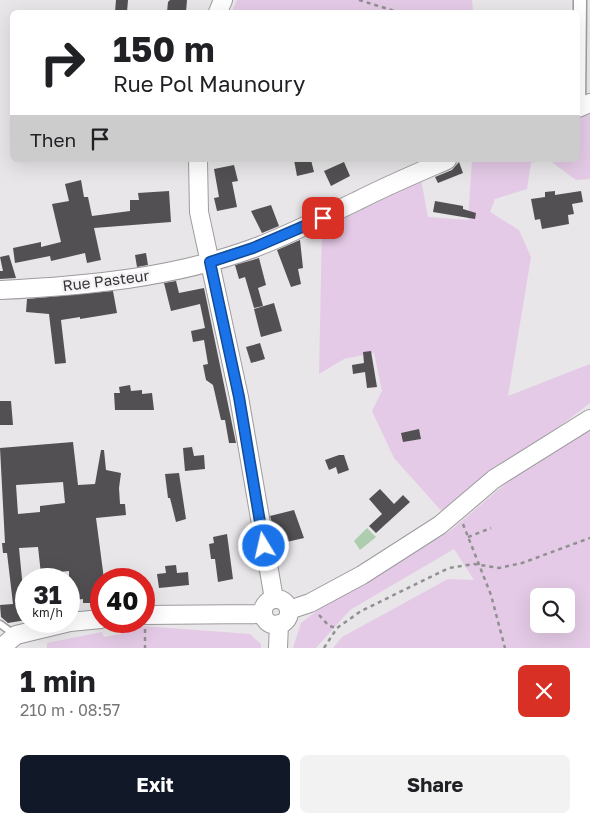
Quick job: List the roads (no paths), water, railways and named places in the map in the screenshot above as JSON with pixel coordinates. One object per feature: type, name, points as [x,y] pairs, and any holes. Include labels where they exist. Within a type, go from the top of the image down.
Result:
[{"type":"street","points":[[580,0],[582,106]]},
{"type":"street","points":[[198,162],[199,212],[239,397],[274,598]]},
{"type":"street","name":"Rue Pasteur","points":[[0,290],[61,287],[153,275],[210,262],[253,248],[306,227],[358,200],[443,162]]},
{"type":"street","points":[[289,610],[310,603],[362,575],[440,525],[494,479],[590,419]]},
{"type":"street","points":[[274,598],[286,602],[289,610],[288,618],[279,624],[271,624],[263,614],[267,602],[274,598]]},
{"type":"street","points":[[155,619],[263,614]]},
{"type":"street","points":[[1,648],[16,635],[70,622],[90,620]]},
{"type":"street","points":[[278,648],[279,624]]},
{"type":"lane","points":[[0,624],[16,635]]}]
